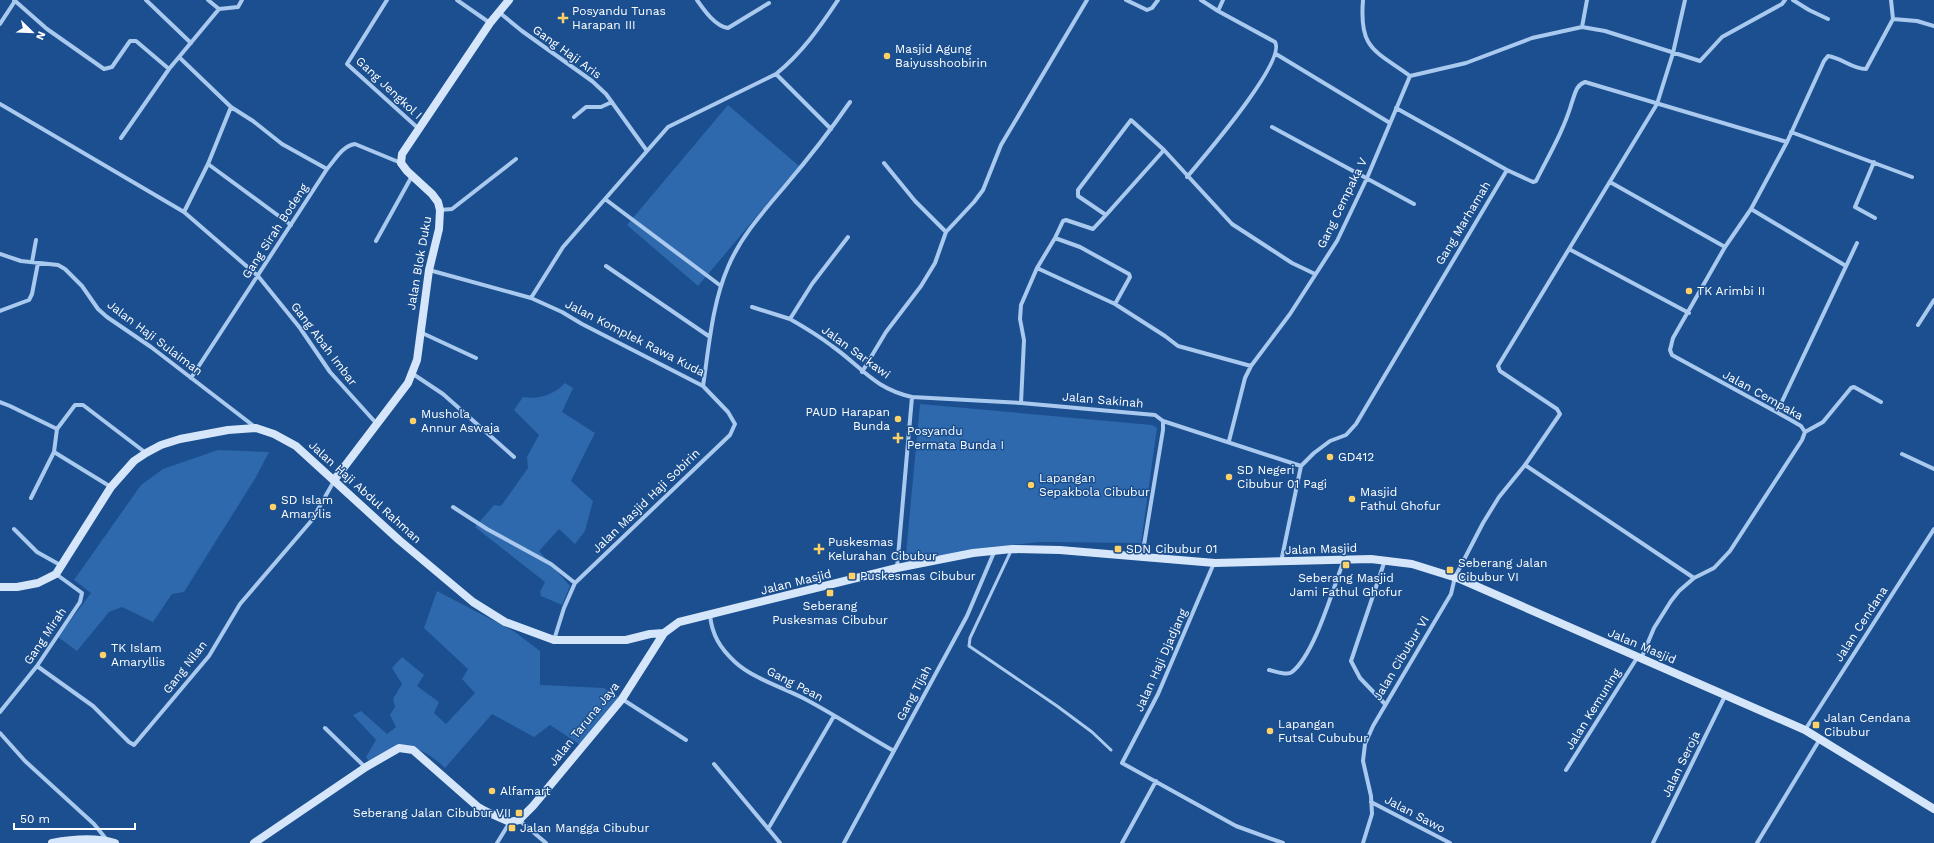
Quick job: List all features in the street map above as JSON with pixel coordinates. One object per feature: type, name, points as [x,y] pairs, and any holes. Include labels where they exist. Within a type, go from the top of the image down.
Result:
[{"type":"street","points":[[0,24],[15,0],[47,29],[104,69],[112,67],[130,41],[133,40],[169,70]]},
{"type":"street","points":[[146,0],[191,43]]},
{"type":"street","points":[[208,0],[219,9]]},
{"type":"street","points":[[121,138],[169,70],[219,9],[238,7],[242,0]]},
{"type":"street","name":"Gang Jengkol I","points":[[387,0],[347,64],[419,129]]},
{"type":"street","points":[[457,0],[490,23]]},
{"type":"street","points":[[401,163],[402,154],[490,23],[500,13],[509,0]]},
{"type":"street","points":[[697,0],[707,14],[723,27],[728,28],[769,3]]},
{"type":"street","points":[[531,298],[563,248],[668,127],[776,74],[790,62],[815,34],[838,0]]},
{"type":"street","points":[[862,372],[886,332],[921,286],[931,269],[946,232],[983,190],[1001,145],[1087,0]]},
{"type":"street","points":[[1126,0],[1147,10],[1152,8],[1158,0]]},
{"type":"street","points":[[1187,177],[1229,128],[1262,80],[1276,54],[1277,45],[1275,42],[1201,0]]},
{"type":"street","points":[[1218,11],[1223,0]]},
{"type":"street","points":[[1364,0],[1362,31],[1368,44],[1410,76],[1466,63],[1532,38],[1582,27],[1605,31],[1673,53],[1702,60],[1712,46],[1722,37],[1782,4],[1785,0]]},
{"type":"street","points":[[1582,27],[1587,0]]},
{"type":"street","points":[[1685,0],[1673,53],[1657,104],[1570,249],[1689,313]]},
{"type":"street","points":[[1793,0],[1828,19]]},
{"type":"street","points":[[1891,0],[1893,19],[1917,21],[1934,26]]},
{"type":"street","name":"Gang Haji Aris","points":[[500,13],[522,31],[592,81],[612,102],[647,151]]},
{"type":"street","name":"Jalan Cempaka","points":[[1639,658],[1654,628],[1679,591],[1694,578],[1714,568],[1730,551],[1802,440],[1805,432],[1801,426],[1777,412],[1672,355],[1670,350],[1673,338],[1689,313],[1725,248],[1751,209],[1787,142],[1828,56],[1858,69],[1866,69],[1893,19]]},
{"type":"street","points":[[1276,54],[1390,123]]},
{"type":"street","points":[[180,58],[231,107],[253,121],[282,144],[327,169]]},
{"type":"street","points":[[776,74],[831,129]]},
{"type":"street","name":"Gang Cempaka V","points":[[1229,441],[1245,378],[1251,366],[1290,314],[1337,241],[1367,178],[1410,76]]},
{"type":"street","points":[[1396,108],[1507,170],[1532,182],[1536,181],[1567,120],[1576,91],[1580,84],[1585,82],[1787,142]]},
{"type":"street","points":[[574,117],[586,107],[601,107],[612,102]]},
{"type":"street","name":"Jalan Komplek Rawa Kuda","points":[[429,270],[531,298],[557,309],[582,324],[703,386],[710,337],[721,286],[728,266],[748,231],[831,129],[850,102]]},
{"type":"street","name":"Gang Abah Imbar","points":[[0,104],[184,212],[258,276],[300,328],[330,372],[375,424]]},
{"type":"street","points":[[184,212],[208,164],[231,107]]},
{"type":"street","points":[[1106,215],[1078,196],[1078,190],[1129,122],[1134,120],[1164,150],[1187,177],[1232,224],[1292,263],[1315,274]]},
{"type":"street","points":[[1272,127],[1414,204]]},
{"type":"street","points":[[1792,132],[1912,177]]},
{"type":"street","name":"Gang Sirah Bodeng","points":[[191,378],[327,169],[349,145],[361,146],[401,163]]},
{"type":"street","points":[[1021,403],[1024,340],[1020,319],[1021,305],[1037,268],[1055,238],[1063,221],[1066,220],[1093,229],[1164,150]]},
{"type":"street","points":[[440,210],[452,209],[516,159]]},
{"type":"street","points":[[1874,162],[1855,207],[1875,218]]},
{"type":"street","name":"Jalan Blok Duku","points":[[335,480],[413,374],[417,360],[429,270],[438,229],[440,210],[438,202],[432,194],[412,176],[401,163]]},
{"type":"street","points":[[884,163],[905,190],[946,232]]},
{"type":"street","points":[[208,164],[291,225]]},
{"type":"street","name":"Gang Marhamah","points":[[1301,466],[1314,453],[1330,441],[1346,435],[1356,424],[1507,170]]},
{"type":"street","points":[[376,240],[412,176]]},
{"type":"street","points":[[1610,182],[1725,248]]},
{"type":"street","points":[[606,199],[721,286]]},
{"type":"street","points":[[1751,209],[1846,266]]},
{"type":"street","points":[[790,319],[812,284],[848,237]]},
{"type":"street","points":[[1055,238],[1080,247],[1129,274],[1130,277],[1115,304]]},
{"type":"street","points":[[32,262],[36,240]]},
{"type":"street","points":[[1777,412],[1858,242]]},
{"type":"street","name":"Jalan Cibubur VI","points":[[1363,843],[1372,814],[1364,770],[1365,750],[1372,726],[1384,703],[1451,594],[1455,577],[1483,522],[1499,497],[1525,465],[1558,416],[1559,411],[1500,371],[1498,366],[1570,249]]},
{"type":"street","name":"Jalan Haji Sulaiman","points":[[0,254],[21,261],[58,265],[82,286],[98,309],[151,347],[256,428]]},
{"type":"street","points":[[0,311],[28,300],[32,294],[38,263]]},
{"type":"street","points":[[606,266],[710,337]]},
{"type":"street","points":[[1037,268],[1115,304],[1166,336],[1178,346],[1251,366]]},
{"type":"street","points":[[1918,325],[1934,300]]},
{"type":"street","name":"Jalan Sarkawi","points":[[752,307],[790,319],[833,346],[862,372],[884,387],[901,394],[912,397],[1021,403]]},
{"type":"street","points":[[420,332],[476,358]]},
{"type":"street","points":[[413,374],[443,394],[514,457]]},
{"type":"street","name":"Jalan Masjid Haji Sobirin","points":[[554,640],[564,608],[575,584],[730,435],[735,424],[728,412],[703,386]]},
{"type":"street","points":[[1805,432],[1824,422],[1851,388],[1854,388],[1881,402]]},
{"type":"street","points":[[897,568],[912,397]]},
{"type":"street","points":[[0,402],[57,429]]},
{"type":"street","name":"Jalan Sakinah","points":[[1021,403],[1155,415],[1163,421],[1229,441],[1301,466]]},
{"type":"street","points":[[31,498],[54,452],[57,429],[75,405],[83,404],[146,453]]},
{"type":"street","points":[[1142,558],[1163,430],[1163,421]]},
{"type":"street","name":"Jalan Haji Abdul Rahman","points":[[0,587],[17,587],[38,583],[56,574],[62,567],[111,487],[134,462],[146,453],[161,445],[180,439],[228,430],[256,428],[274,434],[296,446],[399,540],[487,612],[505,622],[554,640],[626,640],[650,634],[664,633]]},
{"type":"street","points":[[54,452],[111,487]]},
{"type":"street","points":[[1902,454],[1934,469]]},
{"type":"street","points":[[1525,465],[1694,578]]},
{"type":"street","points":[[1280,563],[1301,466]]},
{"type":"street","name":"Gang Nilan","points":[[37,666],[93,706],[129,742],[134,744],[208,656],[240,604],[312,520],[335,480]]},
{"type":"street","points":[[453,507],[487,529],[551,564],[575,584]]},
{"type":"street","points":[[14,529],[37,552],[62,567]]},
{"type":"street","name":"Jalan Cendana","points":[[1805,730],[1934,529]]},
{"type":"street","name":"Jalan Masjid","points":[[664,633],[679,622],[897,568],[995,550],[1060,550],[1214,563],[1385,560],[1412,564],[1455,577],[1639,658],[1726,694],[1821,738],[1934,809]]},
{"type":"street","name":"Gang Tijah","points":[[844,843],[967,616],[995,550]]},
{"type":"street","points":[[1269,670],[1288,674],[1292,672],[1306,655],[1316,634],[1344,560]]},
{"type":"street","points":[[1384,703],[1360,678],[1352,661],[1385,560]]},
{"type":"street","name":"Jalan Haji Djadjang","points":[[1156,781],[1122,762],[1158,694],[1214,563]]},
{"type":"street","name":"Gang Mirah","points":[[0,712],[37,666],[80,602],[82,593],[56,574]]},
{"type":"street","name":"Gang Pean","points":[[710,615],[712,629],[719,644],[735,662],[745,670],[834,716],[894,751]]},
{"type":"street","name":"Jalan Taruna Jaya","points":[[519,820],[533,806],[622,699],[664,633]]},
{"type":"street","name":"Jalan Kemuning","points":[[1566,770],[1639,658]]},
{"type":"street","name":"Jalan Seroja","points":[[1653,843],[1726,694]]},
{"type":"street","points":[[622,699],[686,740]]},
{"type":"street","points":[[768,829],[834,716]]},
{"type":"street","points":[[325,728],[366,767]]},
{"type":"street","points":[[0,733],[25,761],[94,824],[111,842]]},
{"type":"street","points":[[1757,843],[1821,738]]},
{"type":"street","points":[[254,843],[366,767],[399,748],[413,750],[478,807],[510,822],[519,820],[546,843]]},
{"type":"street","points":[[714,764],[780,843]]},
{"type":"street","points":[[1122,843],[1156,781],[1236,826],[1283,843]]},
{"type":"street","name":"Jalan Sawo","points":[[1371,802],[1450,843]]},
{"type":"street","points":[[497,843],[510,822]]},
{"type":"street","points":[[52,843],[76,839],[111,842]]},
{"type":"lane","points":[[1012,549],[970,638],[969,646],[1057,706],[1092,732],[1111,750]]},
{"type":"shaded area","points":[[728,105],[799,166],[698,286],[627,225]]},
{"type":"shaded area","points":[[565,383],[573,388],[562,412],[595,433],[571,481],[593,501],[585,531],[575,544],[559,529],[539,551],[570,586],[562,605],[541,596],[540,592],[545,582],[475,527],[494,505],[501,506],[528,468],[527,457],[539,435],[514,410],[523,397],[541,397],[552,393]]},
{"type":"shaded area","name":"Lapangan Sepakbola Cibubur","points":[[920,404],[1152,425],[1157,428],[1141,543],[1041,542],[992,547],[905,565]]},
{"type":"shaded area","points":[[218,450],[269,452],[256,477],[184,592],[172,594],[153,622],[122,607],[109,612],[77,651],[58,637],[91,593],[74,580],[141,485],[163,469]]},
{"type":"shaded area","points":[[437,591],[515,632],[540,651],[540,685],[604,688],[619,697],[582,746],[550,725],[534,737],[492,714],[445,768],[434,758],[423,752],[412,747],[397,744],[371,764],[366,757],[376,740],[353,715],[361,711],[387,734],[396,727],[390,715],[395,707],[393,699],[402,684],[392,668],[402,657],[424,675],[417,686],[439,702],[434,713],[446,724],[475,693],[462,679],[468,669],[424,628]]},
{"type":"place","name":"Posyandu Tunas Harapan III","points":[[563,18]]},
{"type":"place","name":"Masjid Agung Baiyusshoobirin","points":[[887,56]]},
{"type":"place","name":"TK Arimbi II","points":[[1689,291]]},
{"type":"place","name":"PAUD Harapan Bunda","points":[[898,419]]},
{"type":"place","name":"Mushola Annur Aswaja","points":[[413,421]]},
{"type":"place","name":"Posyandu Permata Bunda I","points":[[898,438]]},
{"type":"place","name":"GD412","points":[[1330,457]]},
{"type":"place","name":"SD Negeri Cibubur 01 Pagi","points":[[1229,477]]},
{"type":"place","name":"Lapangan Sepakbola Cibubur","points":[[1031,485]]},
{"type":"place","name":"Masjid Fathul Ghofur","points":[[1352,499]]},
{"type":"place","name":"SD Islam Amarylis","points":[[273,507]]},
{"type":"place","name":"Puskesmas Kelurahan Cibubur","points":[[819,549]]},
{"type":"place","name":"SDN Cibubur 01","points":[[1118,549]]},
{"type":"place","name":"Seberang Masjid Jami Fathul Ghofur","points":[[1346,565]]},
{"type":"place","name":"Seberang Jalan Cibubur VI","points":[[1450,570]]},
{"type":"place","name":"Puskesmas Cibubur","points":[[852,576]]},
{"type":"place","name":"Seberang Puskesmas Cibubur","points":[[830,593]]},
{"type":"place","name":"TK Islam Amaryllis","points":[[103,655]]},
{"type":"place","name":"Jalan Cendana Cibubur","points":[[1816,725]]},
{"type":"place","name":"Lapangan Futsal Cububur","points":[[1270,731]]},
{"type":"place","name":"Alfamart","points":[[492,791]]},
{"type":"place","name":"Seberang Jalan Cibubur VII","points":[[519,813]]},
{"type":"place","name":"Jalan Mangga Cibubur","points":[[512,828]]}]
